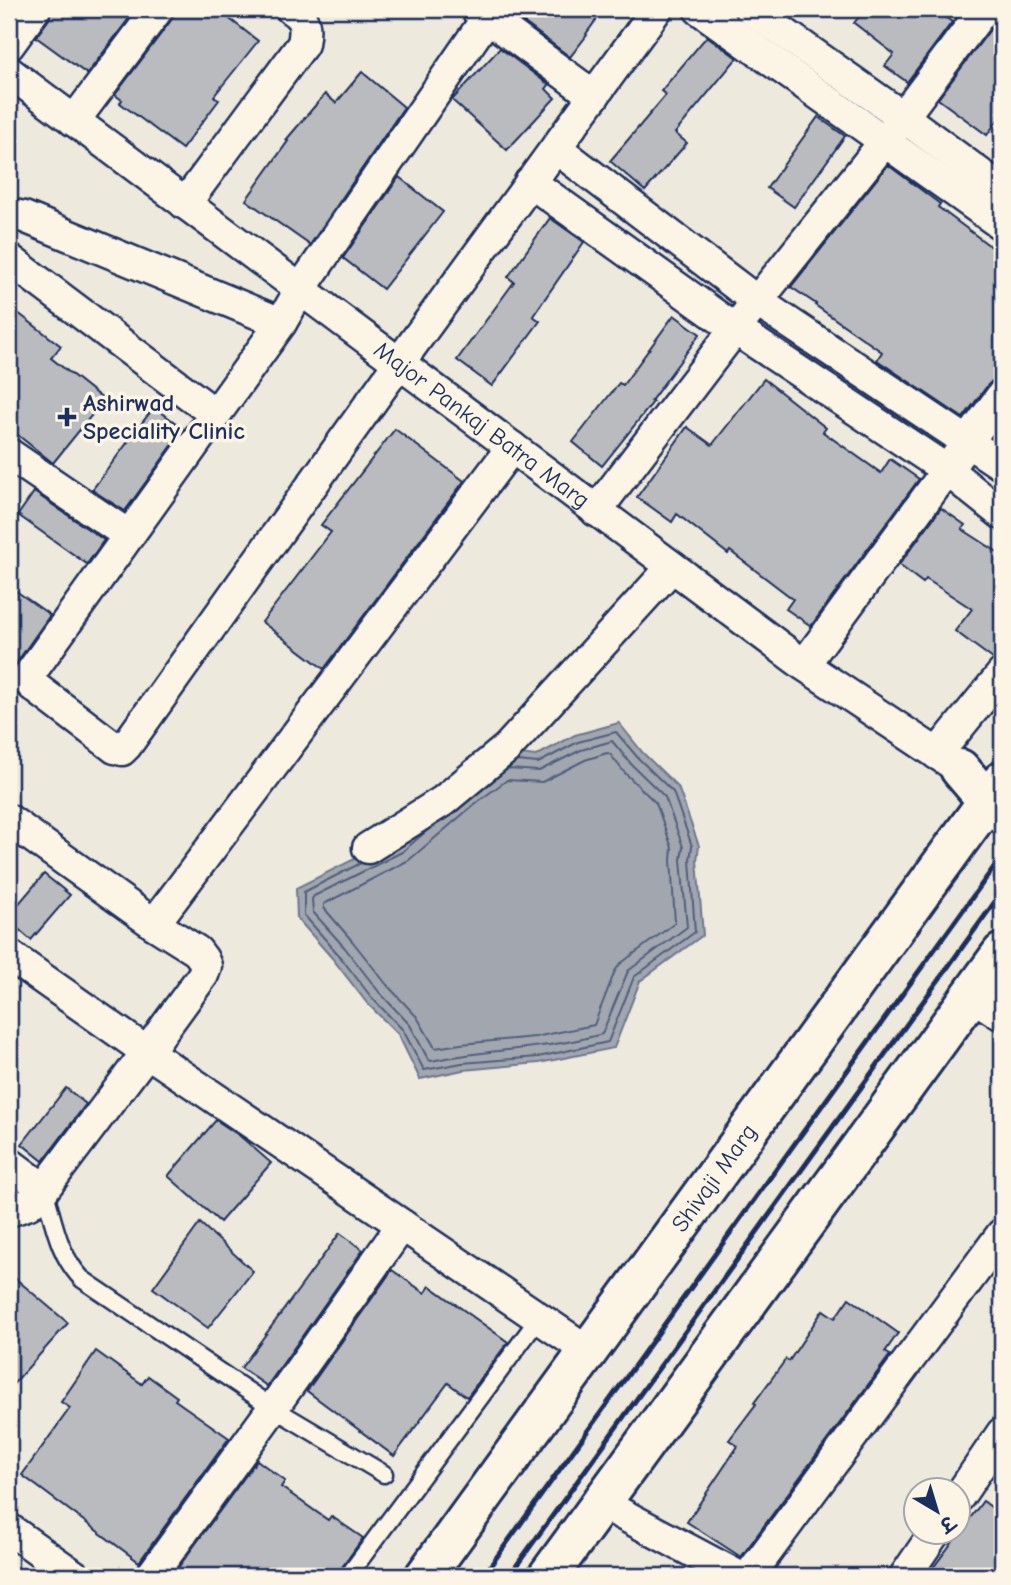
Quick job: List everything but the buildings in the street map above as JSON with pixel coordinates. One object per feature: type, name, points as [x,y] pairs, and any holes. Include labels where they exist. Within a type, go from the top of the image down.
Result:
[{"type":"main road","points":[[948,762],[999,792]]},
{"type":"main road","name":"Shivaji Marg","points":[[425,1576],[999,792]]},
{"type":"main road","points":[[548,1576],[601,1503],[987,1006],[1002,953]]},
{"type":"street","points":[[9,45],[35,9]]},
{"type":"street","points":[[75,121],[158,9]]},
{"type":"street","points":[[185,204],[303,44],[306,29],[300,15],[291,9]]},
{"type":"street","points":[[594,96],[485,11],[300,290],[281,323],[29,675],[28,681],[115,748],[122,750],[657,9]]},
{"type":"street","points":[[699,9],[1002,225]]},
{"type":"street","points":[[750,9],[1002,190]]},
{"type":"street","points":[[596,511],[735,329],[885,141],[984,9]]},
{"type":"street","name":"Major Pankaj Batra Marg","points":[[9,72],[804,665],[948,762]]},
{"type":"street","points":[[556,148],[758,302],[1002,465]]},
{"type":"street","points":[[530,183],[735,329],[947,470],[1002,514]]},
{"type":"street","points":[[9,214],[24,217],[281,323]]},
{"type":"street","points":[[9,259],[215,414]]},
{"type":"street","points":[[804,665],[1002,395]]},
{"type":"street","points":[[155,924],[512,447]]},
{"type":"street","points":[[9,454],[128,535]]},
{"type":"street","points":[[368,848],[443,801],[507,748],[672,567]]},
{"type":"street","points":[[948,762],[1002,674]]},
{"type":"street","points":[[9,820],[197,951],[206,966],[203,975],[148,1052],[44,1189],[29,1204],[9,1211]]},
{"type":"street","points":[[9,955],[588,1351]]},
{"type":"street","points":[[9,1163],[44,1189]]},
{"type":"street","points":[[151,1576],[402,1225]]},
{"type":"street","points":[[749,1576],[1002,1234]]},
{"type":"street","points":[[972,1477],[1002,1433]]},
{"type":"street","points":[[601,1503],[738,1576]]},
{"type":"street","points":[[9,1529],[75,1576]]},
{"type":"street","points":[[905,1576],[925,1546]]},
{"type":"lane","points":[[44,1189],[63,1254],[82,1279],[273,1408],[384,1474]]},
{"type":"lane","points":[[348,1576],[540,1318]]},
{"type":"water","points":[[619,723],[643,753],[678,787],[699,846],[697,860],[703,935],[640,981],[614,1048],[539,1063],[463,1070],[420,1079],[398,1034],[367,1003],[297,918],[296,888],[395,839],[501,752],[536,756],[575,735]]},
{"type":"railway","points":[[483,1576],[1002,856]]},
{"type":"railway","points":[[509,1576],[1002,892]]},
{"type":"place","name":"Ashirwad Speciality Clinic","points":[[67,417]]}]
